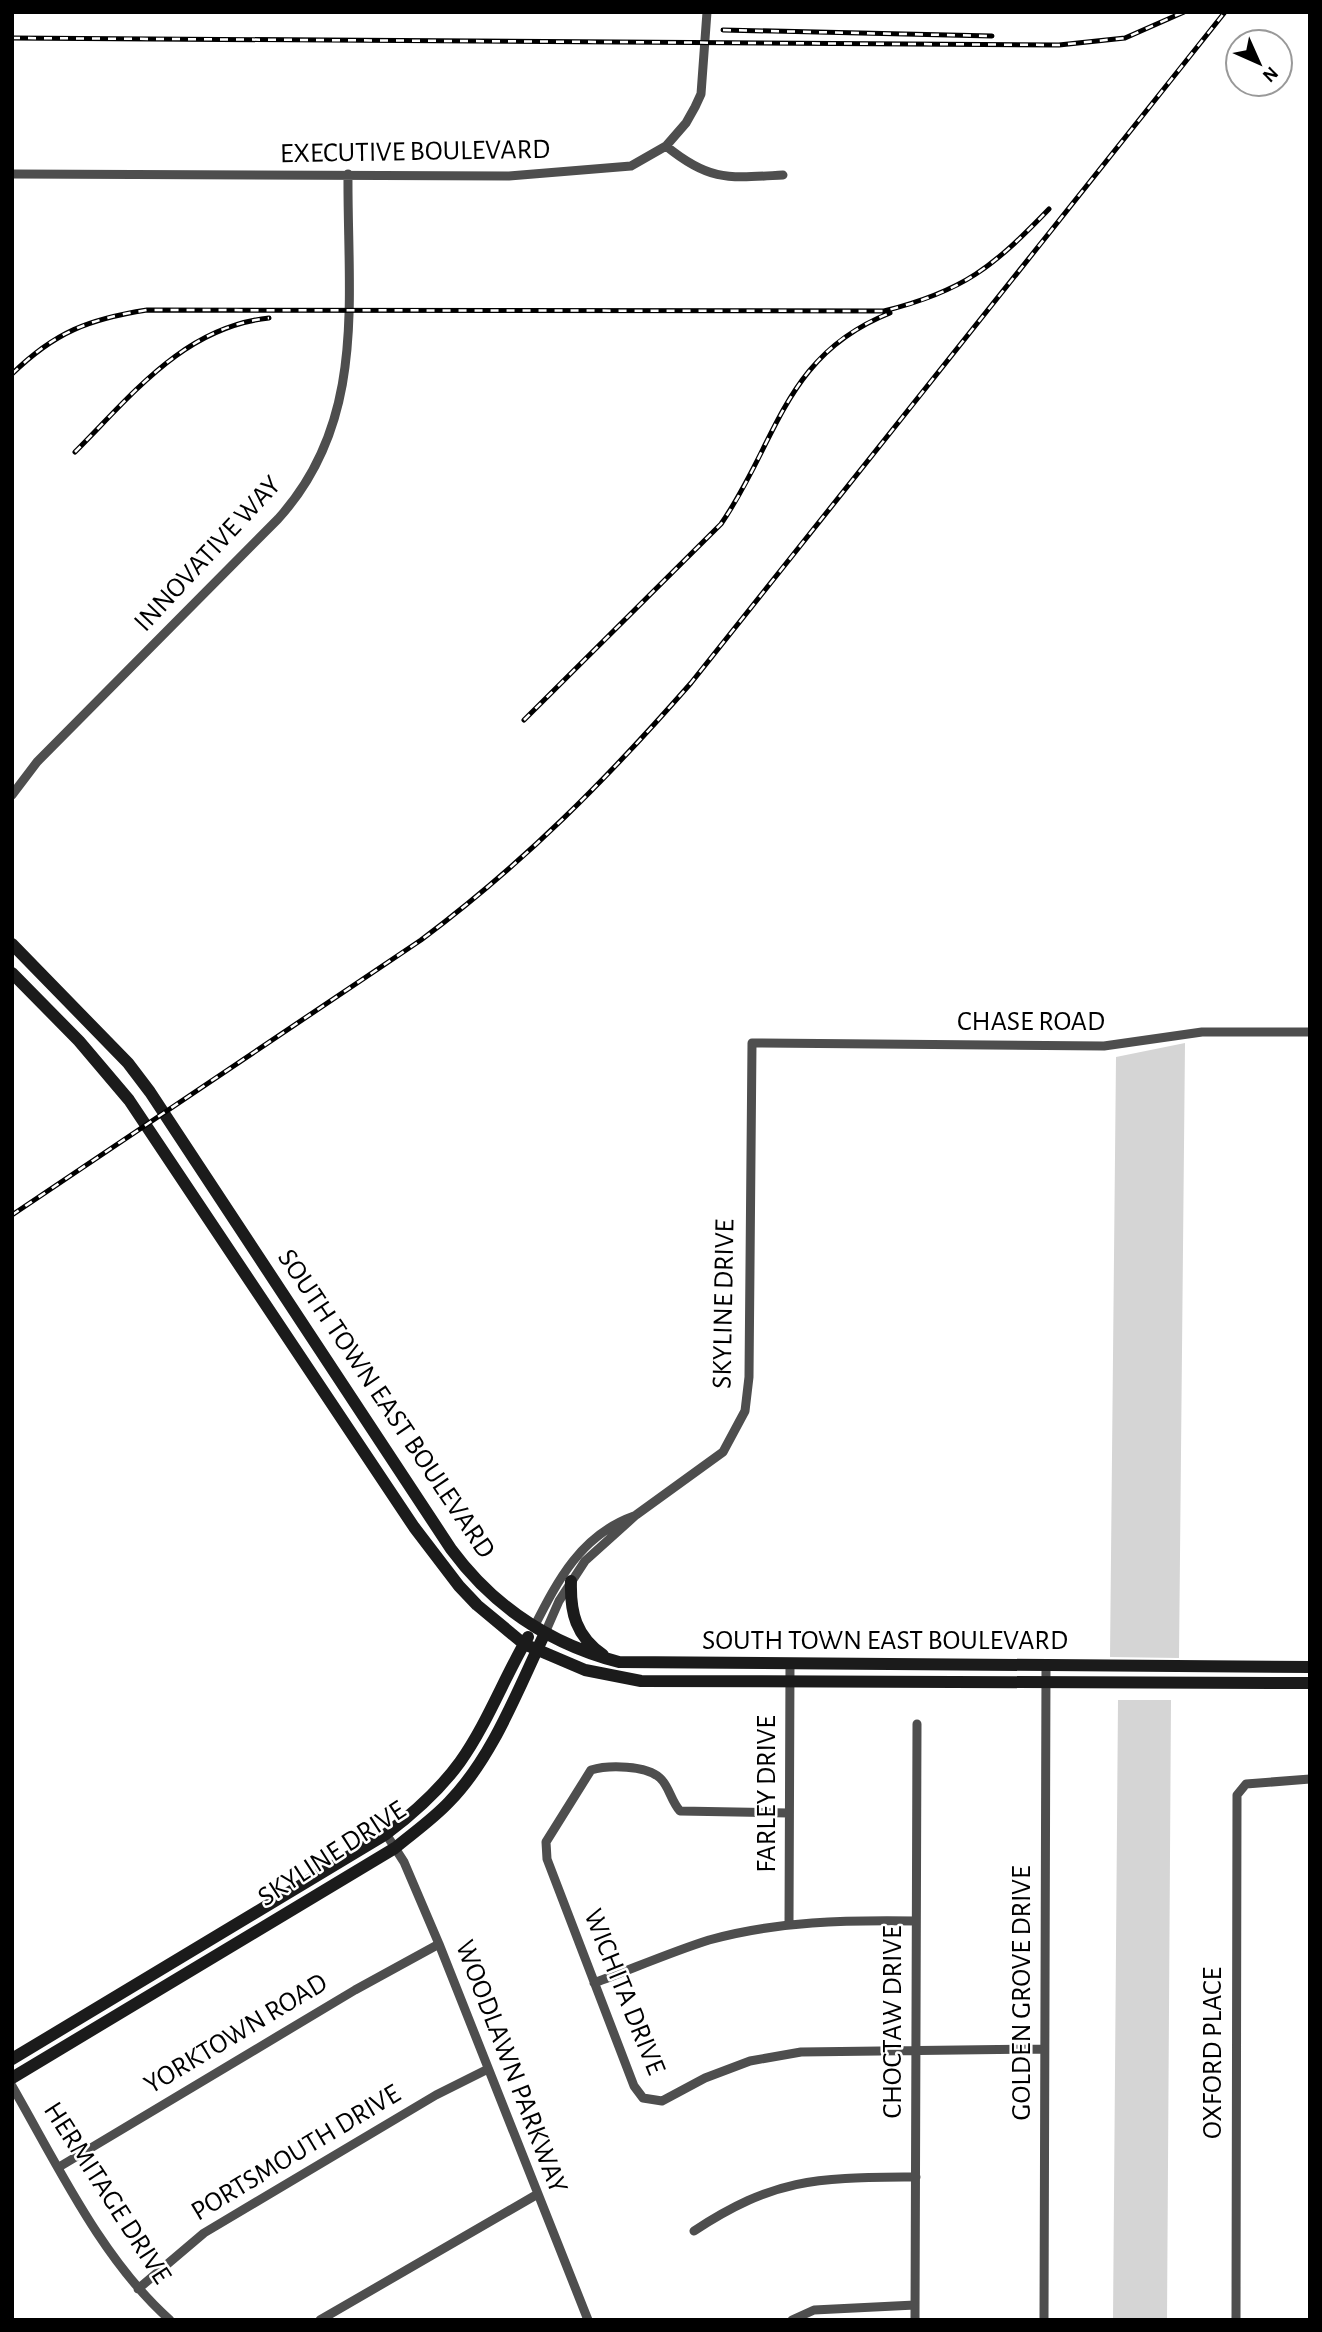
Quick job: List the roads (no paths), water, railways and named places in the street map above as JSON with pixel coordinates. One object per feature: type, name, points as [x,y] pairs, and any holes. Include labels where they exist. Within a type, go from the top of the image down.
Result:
[{"type":"main road","name":"SOUTH TOWN EAST BOULEVARD","points":[[12,944],[128,1063],[150,1092],[473,1578],[540,1630],[590,1655],[609,1660],[660,1664],[1310,1667]]},
{"type":"main road","name":"SOUTH TOWN EAST BOULEVARD","points":[[12,973],[87,1049],[129,1100],[414,1527],[477,1605],[524,1644],[585,1670],[641,1681],[791,1679],[1310,1684]]},
{"type":"main road","points":[[29,990],[43,976]]},
{"type":"main road","points":[[571,1581],[570,1600],[576,1624],[589,1644],[609,1660]]},
{"type":"main road","name":"SKYLINE DRIVE","points":[[12,2059],[386,1834],[429,1799],[462,1759],[524,1644],[540,1630]]},
{"type":"main road","name":"SKYLINE DRIVE","points":[[12,2078],[395,1848],[448,1803],[475,1769],[537,1650],[540,1630]]},
{"type":"street","name":"EXECUTIVE BOULEVARD","points":[[12,174],[509,176],[597,171],[631,166],[666,146],[686,123],[701,94],[707,12]]},
{"type":"street","points":[[666,146],[691,166],[710,175],[783,175]]},
{"type":"street","name":"INNOVATIVE WAY","points":[[12,796],[37,762],[278,519],[311,476],[334,428],[346,377],[348,174]]},
{"type":"street","name":"CHASE ROAD","points":[[752,1043],[1104,1046],[1202,1031],[1310,1032]]},
{"type":"street","name":"SKYLINE DRIVE","points":[[540,1630],[585,1561],[636,1515],[723,1452],[745,1411],[749,1377],[752,1043]]},
{"type":"street","name":"SKYLINE DRIVE","points":[[540,1630],[569,1563],[590,1541],[617,1522],[636,1515]]},
{"type":"street","name":"FARLEY DRIVE","points":[[789,1924],[790,1664]]},
{"type":"street","name":"GOLDEN GROVE DRIVE","points":[[1044,2320],[1046,1667]]},
{"type":"street","name":"CHOCTAW DRIVE","points":[[915,2320],[917,1724]]},
{"type":"street","name":"WICHITA DRIVE","points":[[788,1813],[680,1811],[670,1801],[662,1779],[651,1772],[604,1766],[591,1770],[546,1842],[547,1859],[634,2086],[643,2098],[662,2101],[705,2078],[750,2061],[802,2052],[1044,2049]]},
{"type":"street","name":"OXFORD PLACE","points":[[1236,2320],[1237,1795],[1246,1784],[1310,1779]]},
{"type":"street","name":"WOODLAWN PARKWAY","points":[[386,1834],[439,1944],[486,2070],[587,2320]]},
{"type":"street","points":[[594,1983],[710,1940],[789,1924],[847,1920],[916,1921]]},
{"type":"street","name":"YORKTOWN ROAD","points":[[59,2167],[367,1983],[439,1944]]},
{"type":"street","name":"PORTSMOUTH DRIVE","points":[[138,2289],[204,2233],[436,2095],[486,2070]]},
{"type":"street","name":"HERMITAGE DRIVE","points":[[12,2086],[59,2167],[138,2289],[170,2320]]},
{"type":"street","points":[[694,2231],[734,2204],[764,2191],[820,2178],[916,2176]]},
{"type":"street","points":[[320,2320],[536,2195]]},
{"type":"street","points":[[792,2320],[814,2310],[915,2305]]},
{"type":"railway","points":[[12,38],[1059,45],[1125,38],[1184,12]]},
{"type":"railway","points":[[12,1215],[421,940],[495,881],[563,819],[691,683],[1225,12]]},
{"type":"railway","points":[[723,30],[992,36]]},
{"type":"railway","points":[[12,374],[43,348],[74,330],[107,318],[147,310],[884,311],[936,295],[976,274],[1011,247],[1049,209]]},
{"type":"railway","points":[[524,720],[721,524],[787,403],[805,376],[827,352],[855,331],[890,313]]},
{"type":"railway","points":[[75,452],[139,387],[185,349],[239,324],[269,318]]}]
